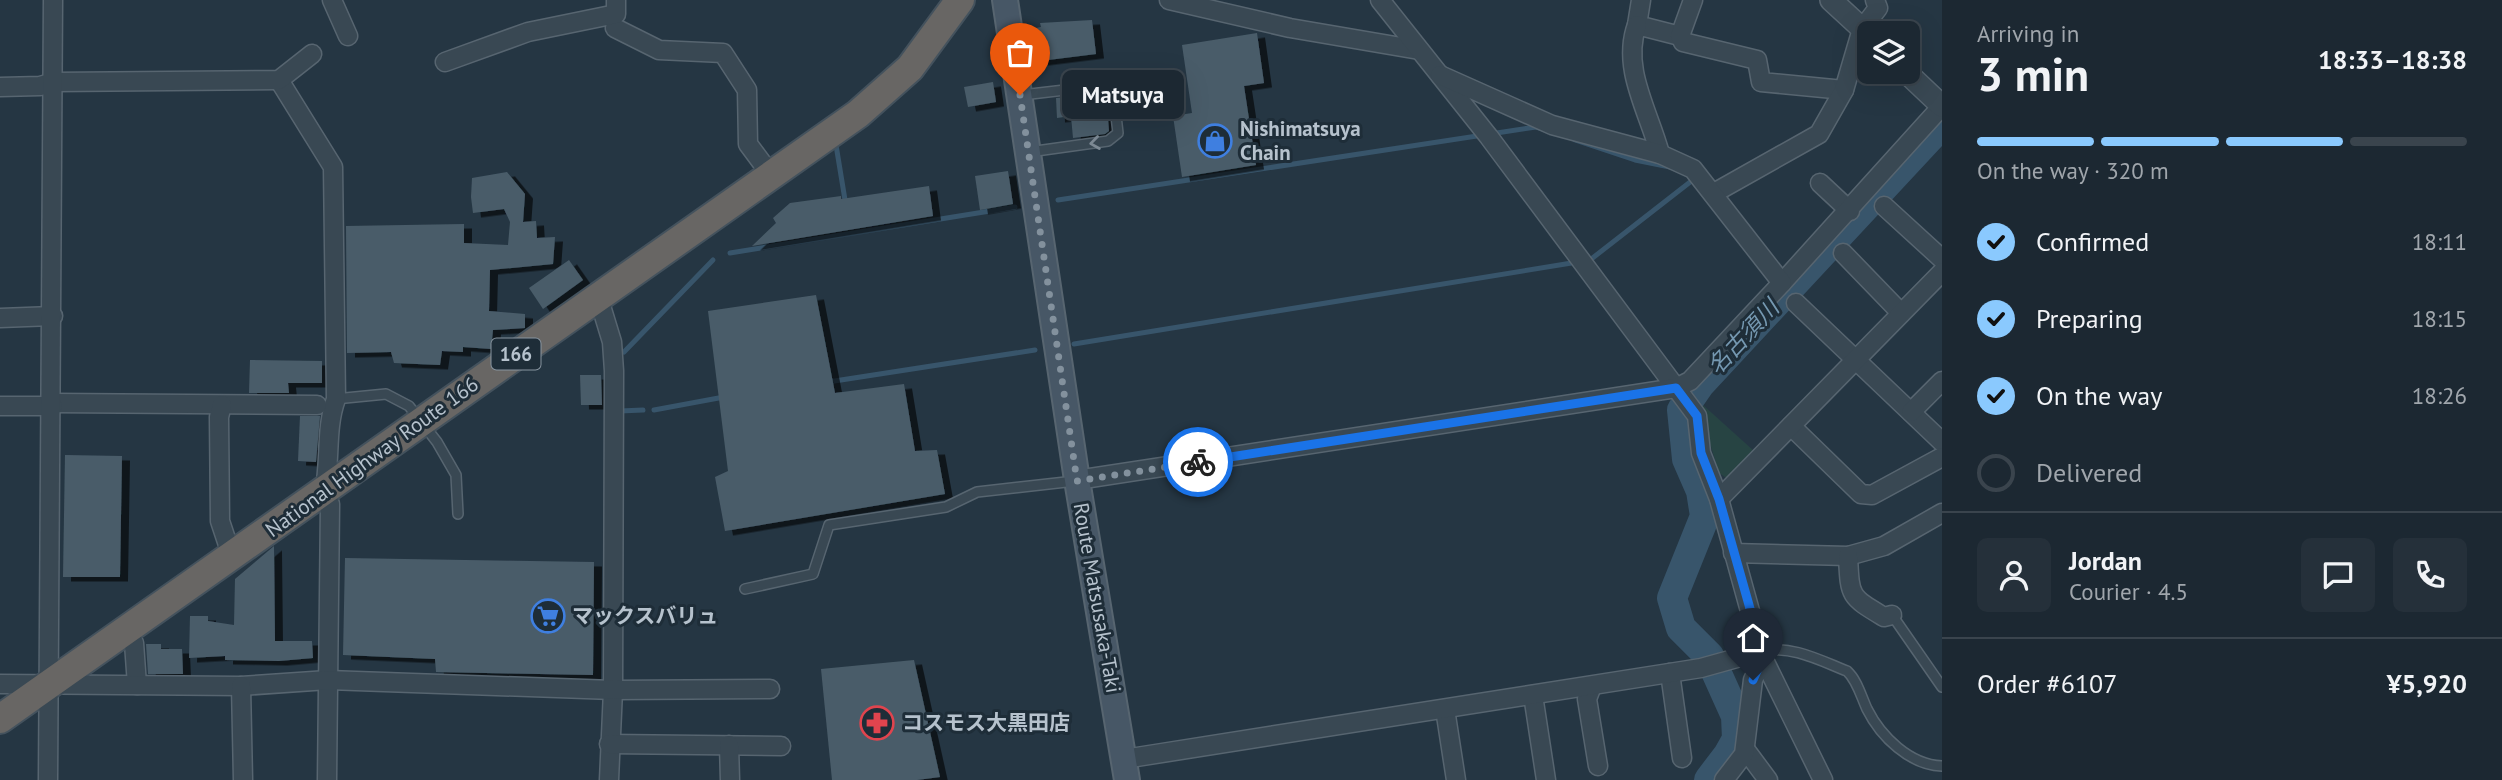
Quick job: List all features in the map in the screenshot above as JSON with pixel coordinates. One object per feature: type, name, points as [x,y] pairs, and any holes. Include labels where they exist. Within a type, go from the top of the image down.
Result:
[{"type":"highway","name":"National Highway Route 166","points":[[0,719],[858,114],[910,68],[960,0]]},
{"type":"main road","name":"Route Matsusaka-Taki","points":[[1005,0],[1077,481],[1126,770]]},
{"type":"street","points":[[48,780],[53,0]]},
{"type":"street","points":[[332,0],[348,36]]},
{"type":"street","points":[[445,62],[528,33],[616,14],[616,0]]},
{"type":"street","points":[[1168,0],[1290,28],[1419,50]]},
{"type":"street","points":[[1380,0],[1486,133],[1697,416],[1701,453],[1719,499],[1762,654],[1823,780]]},
{"type":"street","points":[[1641,0],[1631,41],[1632,67],[1660,154]]},
{"type":"street","points":[[1693,0],[1680,36],[1683,42],[1757,60],[1761,82],[1844,90]]},
{"type":"street","points":[[1831,0],[1857,24]]},
{"type":"street","points":[[1872,21],[1878,8],[1875,0]]},
{"type":"street","points":[[1637,25],[1680,36]]},
{"type":"street","points":[[615,28],[659,50],[723,53],[747,90],[748,144],[771,175]]},
{"type":"street","points":[[0,87],[40,86],[54,82],[279,80],[312,54]]},
{"type":"street","points":[[1716,197],[1819,134],[1844,90],[1857,56]]},
{"type":"street","points":[[1440,75],[1552,125],[1660,154],[1693,169],[1782,284]]},
{"type":"street","points":[[279,80],[333,167],[336,399],[330,416],[330,468],[324,493],[330,504],[327,780]]},
{"type":"street","points":[[1077,481],[1677,389],[1690,381],[1782,284],[1942,106],[1919,84]]},
{"type":"street","points":[[1820,183],[1850,211]]},
{"type":"street","points":[[1884,206],[1942,259]]},
{"type":"street","points":[[1843,253],[1901,313]]},
{"type":"street","points":[[1719,499],[1942,272]]},
{"type":"street","points":[[598,296],[612,342],[613,362],[613,690],[609,780]]},
{"type":"street","points":[[1796,303],[1942,442]]},
{"type":"street","points":[[0,318],[53,316]]},
{"type":"street","points":[[1912,412],[1942,381]]},
{"type":"street","points":[[0,405],[317,405]]},
{"type":"street","points":[[222,405],[219,417],[220,521],[232,557]]},
{"type":"street","points":[[1791,426],[1861,494],[1872,495],[1942,457]]},
{"type":"street","points":[[1733,553],[1848,556],[1884,546],[1941,517]]},
{"type":"street","points":[[1848,556],[1850,590],[1859,602],[1884,617],[1892,615]]},
{"type":"street","points":[[125,631],[134,643],[137,685]]},
{"type":"street","points":[[1126,770],[1444,709],[1670,674],[1762,654]]},
{"type":"street","points":[[1724,780],[1745,749],[1753,680],[1762,654]]},
{"type":"street","points":[[1670,674],[1682,758]]},
{"type":"street","points":[[0,684],[241,686],[328,680],[613,690],[770,689]]},
{"type":"street","points":[[241,686],[243,780]]},
{"type":"street","points":[[1592,686],[1587,699],[1598,765]]},
{"type":"street","points":[[1533,695],[1546,780]]},
{"type":"street","points":[[1444,709],[1456,780]]},
{"type":"street","points":[[609,744],[781,746]]},
{"type":"street","points":[[729,745],[730,780]]},
{"type":"street","points":[[1745,749],[1768,780]]},
{"type":"lane","points":[[1020,95],[1097,83],[1108,85],[1112,90],[1117,137],[1028,153]]},
{"type":"lane","points":[[317,405],[336,399],[386,394],[409,406],[437,442],[456,475],[458,514]]},
{"type":"lane","points":[[745,589],[813,574],[829,525],[946,507],[977,492],[1077,481]]},
{"type":"lane","points":[[1892,615],[1942,687]]},
{"type":"lane","points":[[1762,654],[1776,648],[1798,652],[1847,671],[1853,676],[1869,712],[1894,745],[1917,760],[1942,766]]},
{"type":"green space","points":[[1703,405],[1754,451],[1728,479],[1719,473],[1701,414]]},
{"type":"building","points":[[1092,20],[1096,54],[1040,61],[1036,28],[1041,27],[1040,23]]},
{"type":"building","points":[[1257,33],[1264,83],[1244,86],[1256,165],[1182,177],[1173,116],[1192,113],[1182,45]]},
{"type":"building","points":[[993,82],[996,102],[968,107],[964,87]]},
{"type":"building","points":[[1106,93],[1109,131],[1105,134],[1073,138],[1071,116],[1057,118],[1056,98]]},
{"type":"building","points":[[1008,171],[1013,204],[980,210],[975,176]]},
{"type":"building","points":[[507,172],[525,194],[523,222],[536,221],[537,238],[555,237],[553,264],[490,270],[489,311],[525,314],[525,328],[493,330],[491,349],[463,347],[463,352],[442,351],[440,365],[394,363],[391,352],[347,353],[346,226],[464,224],[464,243],[508,245],[510,222],[504,209],[473,213],[471,197],[472,178]]},
{"type":"building","points":[[929,186],[933,216],[752,246],[776,223],[773,218],[790,203],[841,196],[841,199]]},
{"type":"building","points":[[569,260],[583,280],[543,309],[529,288]]},
{"type":"building","points":[[816,295],[835,393],[904,384],[915,451],[937,450],[945,494],[725,531],[715,477],[728,471],[708,311]]},
{"type":"building","points":[[250,360],[322,361],[322,383],[288,383],[289,393],[249,393]]},
{"type":"building","points":[[580,375],[601,375],[602,405],[581,405]]},
{"type":"building","points":[[300,416],[320,416],[316,462],[298,461]]},
{"type":"building","points":[[65,455],[122,456],[120,577],[63,577]]},
{"type":"building","points":[[274,546],[275,641],[312,641],[313,658],[279,661],[225,660],[225,656],[189,658],[190,616],[208,616],[208,621],[234,625],[235,579]]},
{"type":"building","points":[[345,558],[594,562],[593,675],[436,672],[435,659],[343,655]]},
{"type":"building","points":[[146,644],[161,644],[161,649],[182,649],[183,674],[148,674]]},
{"type":"building","name":"コスモス大黒田店","points":[[914,660],[940,777],[917,780],[832,780],[821,669]]},
{"type":"waterway","name":"名古須川","points":[[1709,780],[1737,739],[1736,716],[1709,656],[1681,628],[1672,598],[1705,516],[1701,491],[1687,459],[1682,410],[1700,384],[1942,124]]},
{"type":"waterway","points":[[1058,200],[1536,127],[1543,129]]},
{"type":"waterway","points":[[1575,140],[1635,160],[1670,167]]},
{"type":"waterway","points":[[836,145],[846,206]]},
{"type":"waterway","points":[[1074,344],[1590,260],[1694,179]]},
{"type":"waterway","points":[[730,253],[1015,207]]},
{"type":"waterway","points":[[624,352],[713,260]]},
{"type":"waterway","points":[[828,382],[1035,350]]},
{"type":"waterway","points":[[654,410],[724,397]]},
{"type":"waterway","points":[[620,411],[643,410]]},
{"type":"way so far","points":[[1020,95],[1077,481],[1198,462]]},
{"type":"place","name":"Matsuya","points":[[1020,95]]},
{"type":"place","name":"Nishimatsuya Chain","points":[[1215,141]]},
{"type":"place","name":"マックスバリュ","points":[[548,616]]},
{"type":"place","name":"コスモス大黒田店","points":[[877,723]]},
{"type":"route","points":[[1198,462],[1676,388],[1697,416],[1701,453],[1719,499],[1762,651],[1763,658],[1753,680]]}]
